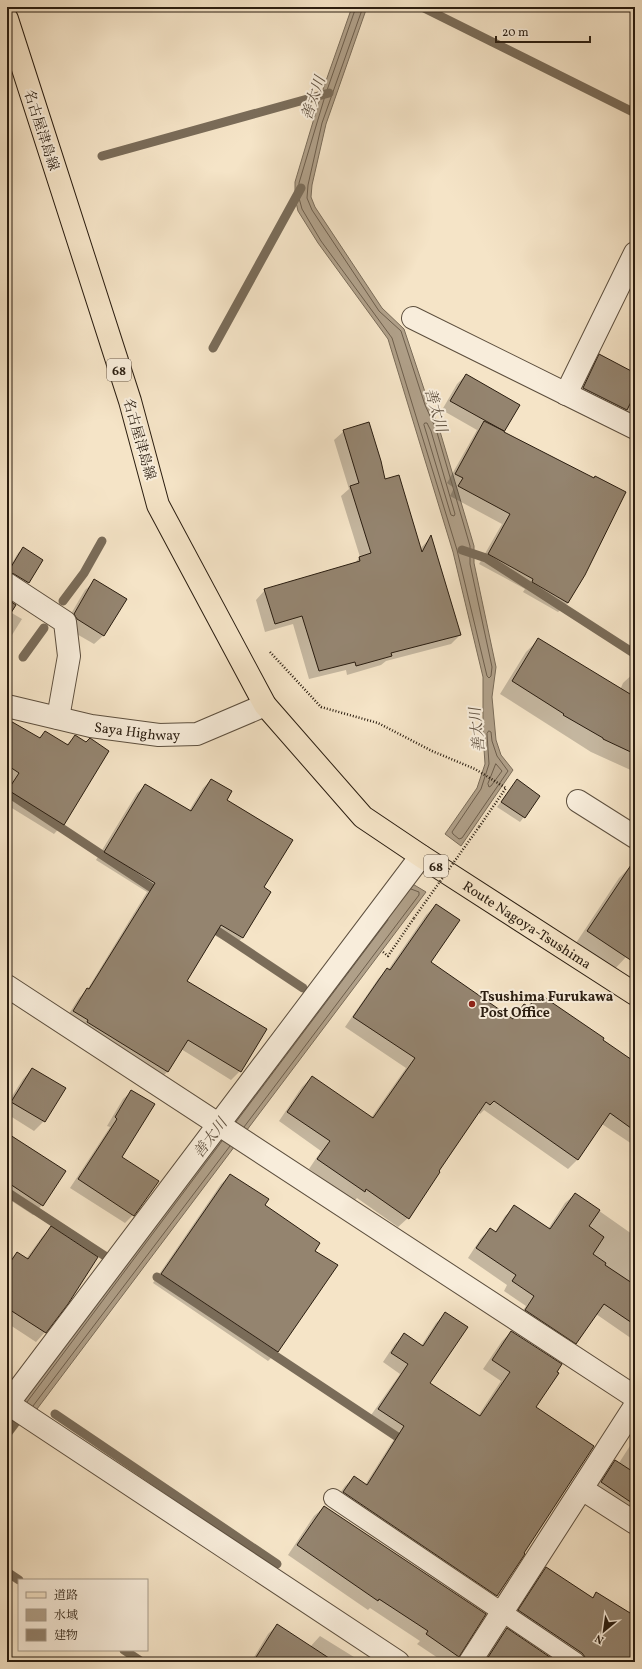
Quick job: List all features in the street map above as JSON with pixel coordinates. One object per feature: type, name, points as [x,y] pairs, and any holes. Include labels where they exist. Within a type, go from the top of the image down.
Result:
[{"type":"main road","name":"名古屋津島線","points":[[7,19],[130,401],[158,505],[265,705]]},
{"type":"main road","name":"Route Nagoya-Tsushima","points":[[265,705],[363,816],[420,856],[635,994]]},
{"type":"street","points":[[566,394],[635,253]]},
{"type":"street","points":[[414,318],[635,428]]},
{"type":"street","points":[[7,584],[65,622],[69,656],[58,718]]},
{"type":"street","name":"Saya Highway","points":[[7,706],[91,726],[159,736],[196,734],[265,705]]},
{"type":"street","points":[[578,801],[635,837]]},
{"type":"street","points":[[398,1662],[7,1404],[220,1126],[420,856]]},
{"type":"street","points":[[7,986],[635,1397]]},
{"type":"street","points":[[470,1662],[635,1406]]},
{"type":"street","points":[[582,1489],[635,1523]]},
{"type":"lane","points":[[333,1498],[576,1662]]},
{"type":"path","points":[[234,649],[267,649],[321,707],[378,723],[432,751],[478,771],[506,788],[388,956],[384,953]]},
{"type":"water","points":[[352,7],[367,7],[326,124],[312,185],[311,197],[315,207],[382,308],[404,329],[429,404],[439,428],[474,546],[474,563],[496,667],[492,697],[496,740],[501,755],[513,770],[461,846],[445,834],[477,788],[485,764],[483,734],[483,677],[453,552],[388,339],[318,243],[298,211],[295,198],[295,182],[321,95]]},
{"type":"water","points":[[411,883],[426,892],[34,1413],[20,1403]]},
{"type":"building","points":[[599,354],[635,373],[635,394],[627,410],[583,388]]},
{"type":"building","points":[[466,374],[520,405],[504,432],[594,478],[595,476],[626,492],[585,575],[568,603],[532,582],[533,579],[488,554],[510,514],[458,486],[463,478],[455,474],[484,421],[504,431],[450,401]]},
{"type":"building","points":[[369,422],[385,479],[399,475],[422,552],[431,535],[461,635],[391,653],[392,656],[356,666],[355,662],[319,671],[302,616],[275,624],[264,589],[360,561],[359,557],[371,553],[350,486],[359,483],[343,430]]},
{"type":"building","points":[[23,547],[43,560],[29,583],[8,572]]},
{"type":"building","points":[[94,579],[127,599],[104,636],[77,619],[74,614]]},
{"type":"building","points":[[7,599],[16,605],[7,619]]},
{"type":"building","points":[[538,638],[635,697],[635,754],[603,739],[563,715],[564,714],[512,681]]},
{"type":"building","points":[[7,719],[40,738],[45,731],[68,745],[75,735],[86,742],[90,738],[109,751],[64,825],[8,790],[19,773],[7,765]]},
{"type":"building","points":[[211,779],[232,791],[227,800],[293,840],[264,887],[271,892],[243,938],[221,925],[187,981],[267,1029],[241,1072],[188,1040],[168,1072],[87,1022],[88,1020],[73,1011],[87,988],[89,989],[155,883],[104,852],[145,784],[191,811]]},
{"type":"building","points":[[517,779],[540,796],[525,818],[501,802]]},
{"type":"building","points":[[635,859],[635,963],[587,931]]},
{"type":"building","points":[[436,904],[460,920],[431,962],[513,1019],[524,1004],[529,1007],[538,993],[604,1038],[603,1040],[635,1062],[635,1131],[610,1113],[578,1160],[494,1101],[490,1105],[486,1102],[439,1171],[440,1172],[409,1219],[366,1189],[365,1192],[317,1159],[330,1141],[287,1112],[312,1076],[373,1118],[415,1058],[353,1017],[387,968],[390,970]]},
{"type":"building","points":[[32,1068],[66,1088],[45,1122],[11,1102]]},
{"type":"building","points":[[131,1090],[155,1104],[122,1157],[159,1181],[134,1216],[78,1179],[117,1119],[115,1117]]},
{"type":"building","points":[[7,1133],[66,1171],[43,1206],[7,1182]]},
{"type":"building","points":[[230,1174],[269,1199],[265,1205],[320,1243],[315,1251],[338,1265],[278,1352],[161,1274]]},
{"type":"building","points":[[575,1193],[600,1210],[589,1226],[604,1237],[593,1254],[606,1263],[605,1265],[635,1285],[635,1325],[604,1304],[576,1344],[525,1310],[534,1296],[512,1281],[516,1275],[476,1248],[490,1228],[496,1232],[514,1205],[550,1229]]},
{"type":"building","points":[[51,1226],[98,1257],[68,1304],[46,1333],[7,1308],[7,1267],[17,1252],[28,1259]]},
{"type":"building","points":[[445,1312],[468,1327],[430,1383],[480,1416],[510,1372],[492,1360],[511,1331],[562,1364],[557,1372],[559,1373],[536,1407],[594,1446],[497,1596],[343,1492],[354,1476],[367,1485],[404,1426],[378,1409],[408,1364],[391,1353],[404,1333],[423,1346]]},
{"type":"building","points":[[615,1460],[635,1473],[635,1505],[601,1482]]},
{"type":"building","points":[[324,1506],[486,1614],[459,1657],[426,1634],[428,1631],[379,1599],[378,1601],[297,1545]]},
{"type":"building","points":[[546,1567],[593,1598],[596,1592],[635,1616],[635,1662],[586,1662],[582,1653],[518,1610]]},
{"type":"building","points":[[277,1624],[335,1662],[253,1662]]},
{"type":"building","points":[[507,1628],[557,1662],[485,1662]]},
{"type":"waterway","points":[[422,7],[635,113]]},
{"type":"waterway","points":[[102,156],[329,93]]},
{"type":"waterway","points":[[213,348],[301,188]]},
{"type":"waterway","points":[[63,601],[84,573],[102,541]]},
{"type":"waterway","points":[[462,550],[486,558],[635,654]]},
{"type":"waterway","points":[[23,657],[44,628]]},
{"type":"waterway","points":[[7,792],[161,894]]},
{"type":"waterway","points":[[207,924],[303,988]]},
{"type":"waterway","points":[[7,1192],[108,1258]]},
{"type":"waterway","points":[[157,1277],[408,1444]]},
{"type":"waterway","points":[[55,1414],[277,1564]]},
{"type":"waterway","name":"善太川","points":[[7,1434],[16,1422]]},
{"type":"waterway","points":[[7,1572],[18,1579]]},
{"type":"waterway","points":[[126,1651],[142,1662]]},
{"type":"place","name":"Tsushima Furukawa Post Office","points":[[472,1004]]}]
